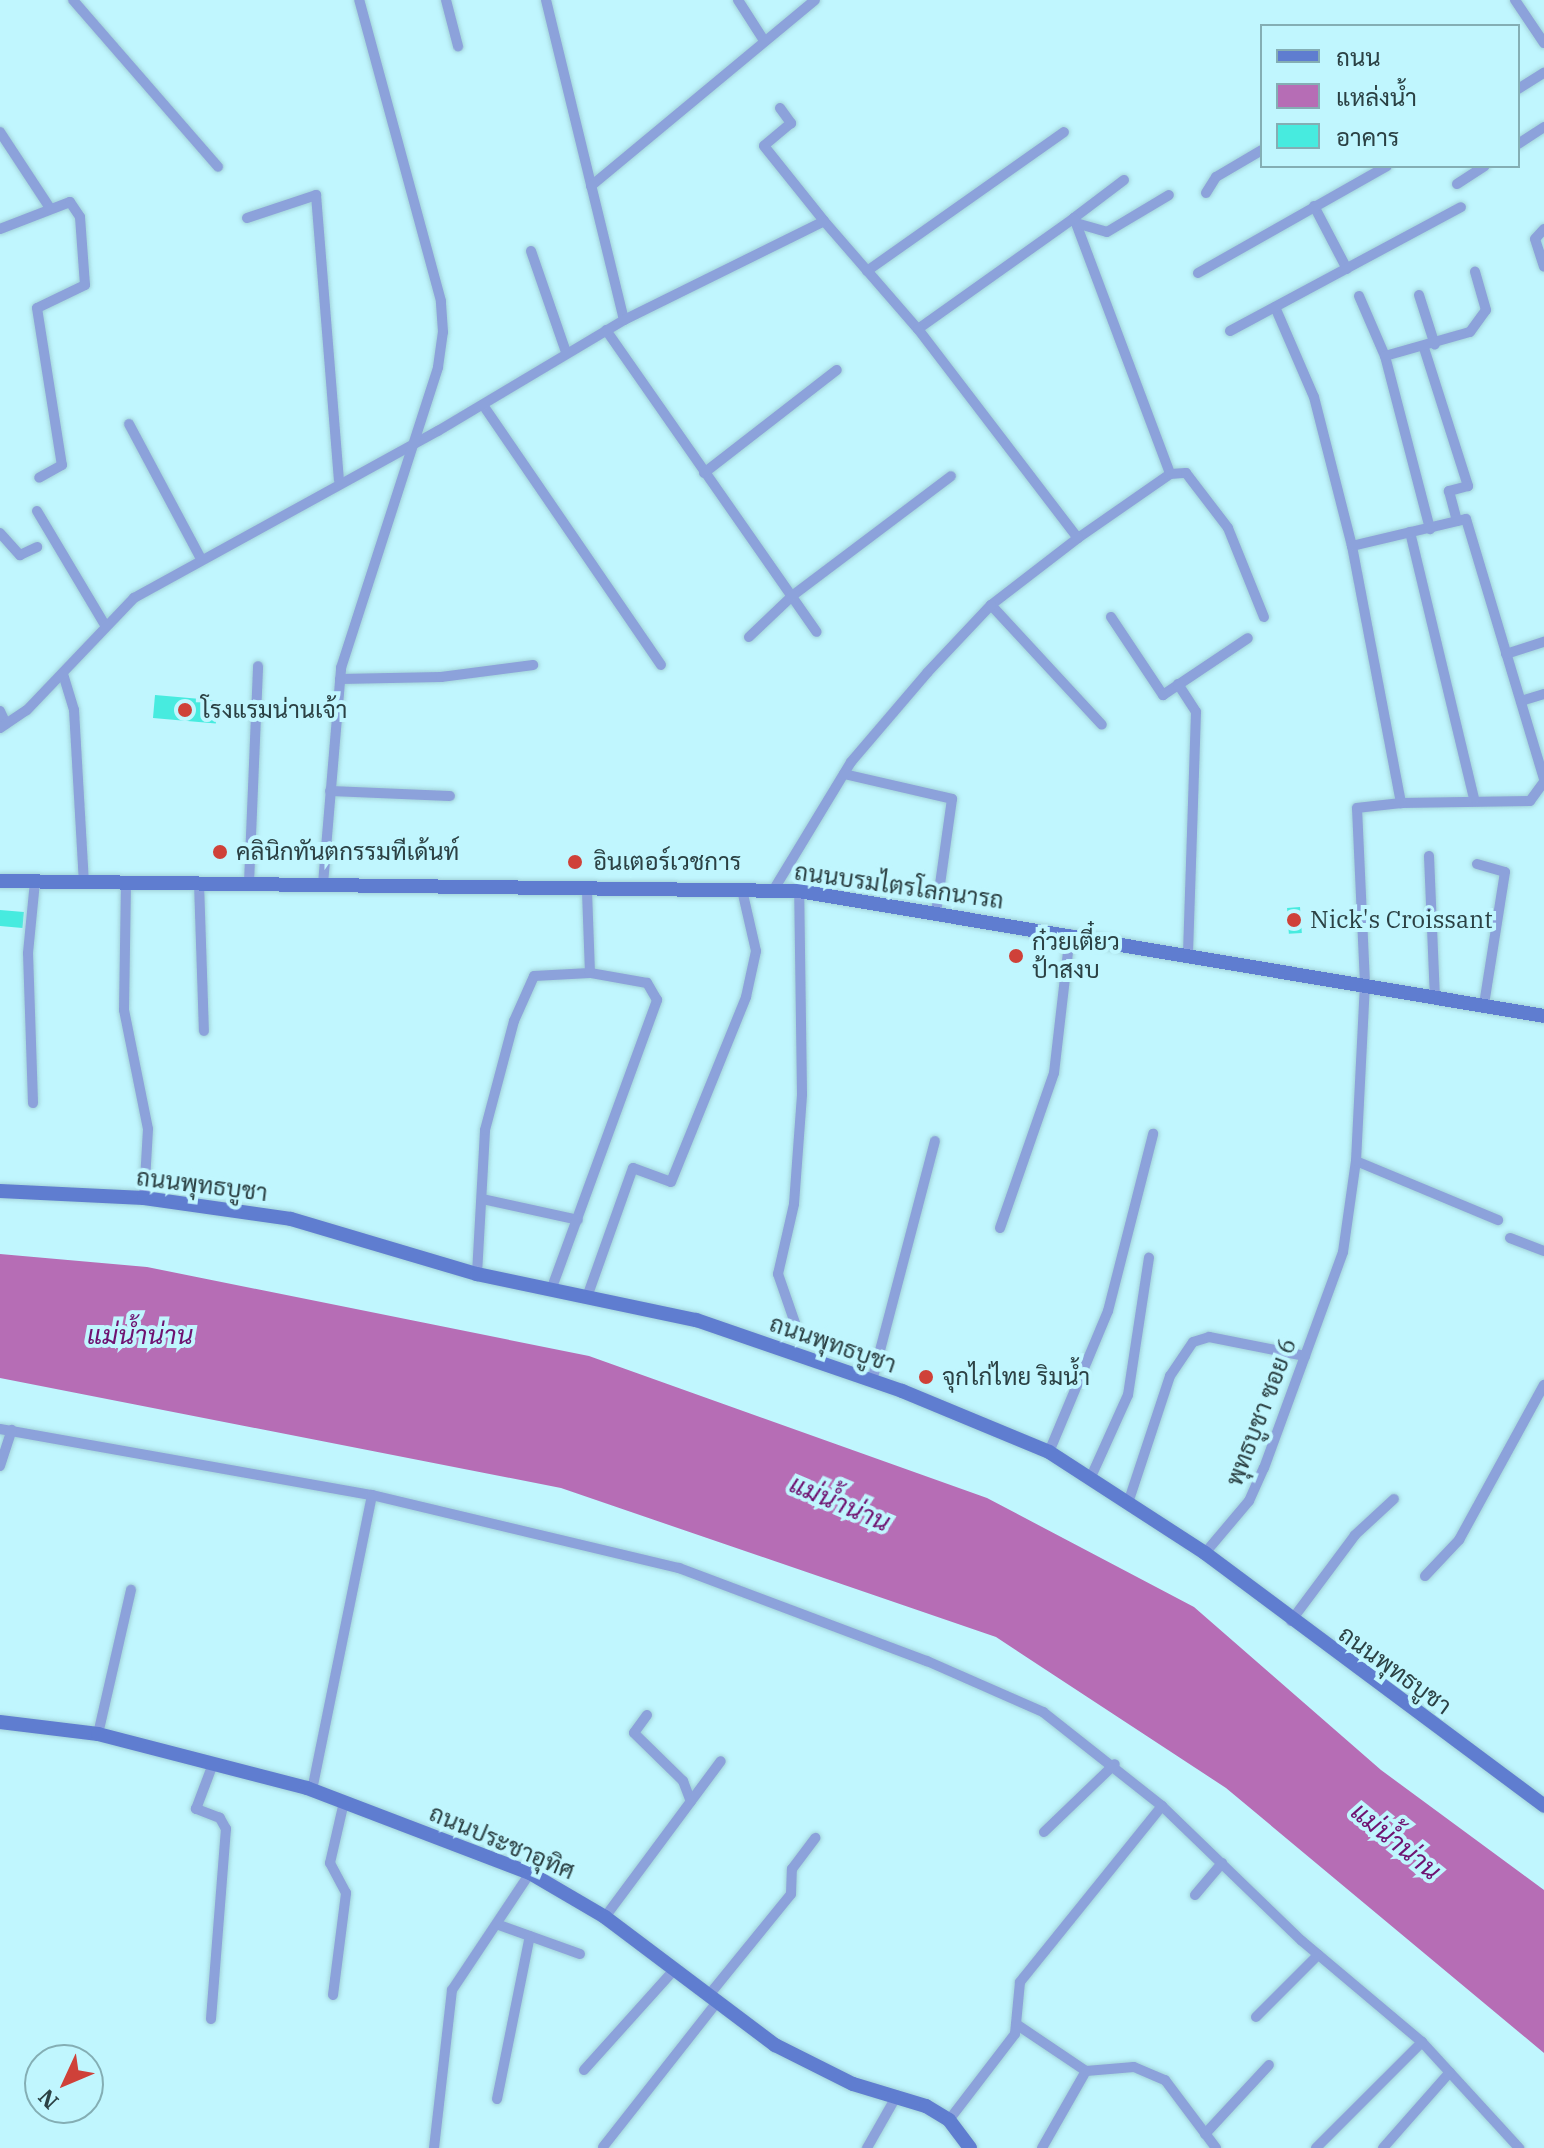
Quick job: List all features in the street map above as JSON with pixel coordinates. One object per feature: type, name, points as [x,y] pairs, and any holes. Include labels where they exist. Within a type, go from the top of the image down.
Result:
[{"type":"street","points":[[73,0],[218,167]]},
{"type":"street","points":[[323,884],[340,679],[438,367],[441,301],[359,0]]},
{"type":"street","points":[[446,0],[458,46]]},
{"type":"street","points":[[546,0],[624,320]]},
{"type":"street","points":[[738,0],[763,39]]},
{"type":"street","points":[[591,186],[763,39],[815,0]]},
{"type":"street","points":[[1515,0],[1544,43]]},
{"type":"street","points":[[1520,88],[1544,73]]},
{"type":"street","points":[[780,108],[791,123],[764,146],[918,329],[1078,538]]},
{"type":"street","points":[[1520,143],[1544,127]]},
{"type":"street","points":[[0,132],[50,208]]},
{"type":"street","points":[[867,271],[1064,132]]},
{"type":"street","points":[[1206,193],[1216,177],[1260,151]]},
{"type":"street","points":[[1198,273],[1383,168]]},
{"type":"street","points":[[1457,184],[1482,168]]},
{"type":"street","points":[[918,329],[1075,221],[1124,180]]},
{"type":"street","points":[[247,218],[316,195],[339,480]]},
{"type":"street","points":[[1075,221],[1107,232],[1169,195]]},
{"type":"street","points":[[0,229],[70,202],[77,208],[86,279],[81,290],[43,300],[37,308],[62,465],[39,478]]},
{"type":"street","points":[[1314,206],[1347,269]]},
{"type":"street","points":[[1230,331],[1461,207]]},
{"type":"street","points":[[0,711],[3,726],[63,674],[105,625],[134,598],[339,480],[483,405],[566,352],[624,320],[824,221]]},
{"type":"street","points":[[1075,221],[1170,474]]},
{"type":"street","points":[[1544,229],[1535,239],[1544,267]]},
{"type":"street","points":[[531,251],[566,352]]},
{"type":"street","points":[[1385,356],[1463,337],[1484,317],[1475,272]]},
{"type":"street","points":[[1419,295],[1468,486],[1449,491],[1457,521]]},
{"type":"street","points":[[1359,296],[1385,356],[1430,529]]},
{"type":"street","points":[[1275,307],[1314,397],[1352,546],[1401,803],[1474,798],[1530,801],[1544,781],[1466,519],[1352,546]]},
{"type":"street","points":[[606,330],[817,632]]},
{"type":"street","points":[[704,473],[837,370]]},
{"type":"street","points":[[483,405],[661,665]]},
{"type":"street","points":[[129,424],[201,559]]},
{"type":"street","points":[[773,891],[844,774],[991,605],[1078,538],[1170,474],[1193,478],[1228,528],[1264,617]]},
{"type":"street","points":[[749,637],[792,596],[951,476]]},
{"type":"street","points":[[37,511],[105,625]]},
{"type":"street","points":[[1410,532],[1474,798]]},
{"type":"street","points":[[0,533],[20,555],[37,547]]},
{"type":"street","points":[[991,605],[1102,725]]},
{"type":"street","points":[[1111,617],[1163,695],[1248,638]]},
{"type":"street","points":[[1506,654],[1544,642]]},
{"type":"street","points":[[340,679],[456,676],[533,665]]},
{"type":"street","points":[[249,883],[258,666]]},
{"type":"street","points":[[63,674],[74,710],[84,884]]},
{"type":"street","points":[[1178,684],[1196,712],[1188,953]]},
{"type":"street","points":[[1521,701],[1544,694]]},
{"type":"street","points":[[844,774],[952,799],[936,913]]},
{"type":"street","points":[[330,791],[450,796]]},
{"type":"street","name":"พุทธบูชา ซอย 6","points":[[1205,1553],[1249,1501],[1334,1274],[1356,1161],[1365,984],[1357,808],[1401,803]]},
{"type":"street","points":[[1429,856],[1435,997]]},
{"type":"street","points":[[1477,864],[1505,872],[1484,1005]]},
{"type":"street","name":"ถนนบรมไตรโลกนารถ","points":[[0,881],[799,891],[1188,953],[1544,1016]]},
{"type":"street","points":[[33,1103],[28,953],[35,882]]},
{"type":"street","points":[[126,883],[124,1010],[148,1129],[144,1198]]},
{"type":"street","points":[[199,883],[204,1031]]},
{"type":"street","points":[[587,890],[590,973]]},
{"type":"street","points":[[587,1297],[633,1168],[671,1182],[746,997],[756,951],[742,890]]},
{"type":"street","points":[[795,1323],[778,1274],[794,1204],[802,1094],[799,891]]},
{"type":"street","points":[[1000,1228],[1054,1073],[1070,934]]},
{"type":"street","points":[[477,1274],[485,1130],[514,1021],[534,976],[590,973],[647,983],[657,1000],[551,1290]]},
{"type":"street","points":[[1049,1452],[1108,1311],[1153,1134]]},
{"type":"street","points":[[872,1381],[935,1141]]},
{"type":"street","points":[[1356,1161],[1498,1220]]},
{"type":"street","name":"ถนนพุทธบูชา","points":[[0,1191],[144,1198],[291,1219],[477,1274],[696,1320],[872,1381],[1049,1452],[1205,1553],[1291,1621],[1544,1806]]},
{"type":"street","points":[[482,1199],[578,1220]]},
{"type":"street","points":[[1510,1238],[1544,1251]]},
{"type":"street","points":[[1090,1479],[1128,1395],[1149,1258]]},
{"type":"street","points":[[1128,1503],[1170,1376],[1193,1342],[1209,1337],[1305,1356]]},
{"type":"street","points":[[1425,1576],[1459,1540],[1544,1385]]},
{"type":"street","points":[[0,1429],[372,1495],[679,1568],[927,1661],[1043,1712],[1115,1764],[1318,1955],[1422,2042],[1519,2148]]},
{"type":"street","points":[[0,1466],[12,1430]]},
{"type":"street","points":[[312,1790],[372,1495]]},
{"type":"street","points":[[1291,1621],[1355,1535],[1394,1499]]},
{"type":"street","points":[[98,1734],[131,1590]]},
{"type":"street","points":[[647,1715],[634,1733],[683,1781],[691,1802]]},
{"type":"street","name":"ถนนประชาอุทิศ","points":[[0,1722],[98,1734],[312,1790],[530,1873],[605,1917],[775,2045],[853,2084],[896,2097],[949,2120],[970,2148]]},
{"type":"street","points":[[605,1917],[721,1761]]},
{"type":"street","points":[[211,2019],[226,1829],[220,1818],[196,1809],[213,1764]]},
{"type":"street","points":[[1044,1832],[1115,1764]]},
{"type":"street","points":[[333,1995],[346,1893],[330,1863],[344,1802]]},
{"type":"street","points":[[949,2120],[1008,2047],[1016,2024],[1020,1982],[1162,1806]]},
{"type":"street","points":[[603,2147],[791,1894],[792,1869],[815,1838]]},
{"type":"street","points":[[1195,1895],[1222,1863]]},
{"type":"street","points":[[434,2148],[452,1990],[499,1925],[530,1873]]},
{"type":"street","points":[[499,1925],[580,1954]]},
{"type":"street","points":[[497,2099],[530,1936]]},
{"type":"street","points":[[1256,2017],[1318,1955]]},
{"type":"street","points":[[584,2070],[675,1969]]},
{"type":"street","points":[[1016,2024],[1086,2071],[1146,2070],[1179,2094],[1216,2148]]},
{"type":"street","points":[[1316,2148],[1422,2042]]},
{"type":"street","points":[[1205,2134],[1269,2065]]},
{"type":"street","points":[[1042,2148],[1086,2071]]},
{"type":"street","points":[[1383,2148],[1450,2072]]},
{"type":"street","points":[[867,2148],[896,2097]]},
{"type":"water","name":"แม่น้ำน่าน","points":[[0,1254],[147,1267],[589,1356],[987,1498],[1194,1607],[1381,1770],[1544,1890],[1544,2053],[1226,1788],[996,1637],[561,1488],[0,1378]]},
{"type":"building","name":"โรงแรมน่านเจ้า","points":[[155,695],[218,700],[216,723],[153,718]]},
{"type":"building","name":"Nick's Croissant","points":[[1300,907],[1302,933],[1289,934],[1287,908]]},
{"type":"building","points":[[0,910],[24,912],[23,928],[0,926]]},
{"type":"place","name":"โรงแรมน่านเจ้า","points":[[185,710]]},
{"type":"place","name":"คลินิกทันตกรรมทีเด้นท์","points":[[220,852]]},
{"type":"place","name":"อินเตอร์เวชการ","points":[[575,862]]},
{"type":"place","name":"Nick's Croissant","points":[[1294,920]]},
{"type":"place","name":"ก๋วยเตี๋ยว ป้าสงบ","points":[[1016,956]]},
{"type":"place","name":"จุกไก่ไทย ริมน้ำ","points":[[926,1377]]}]
